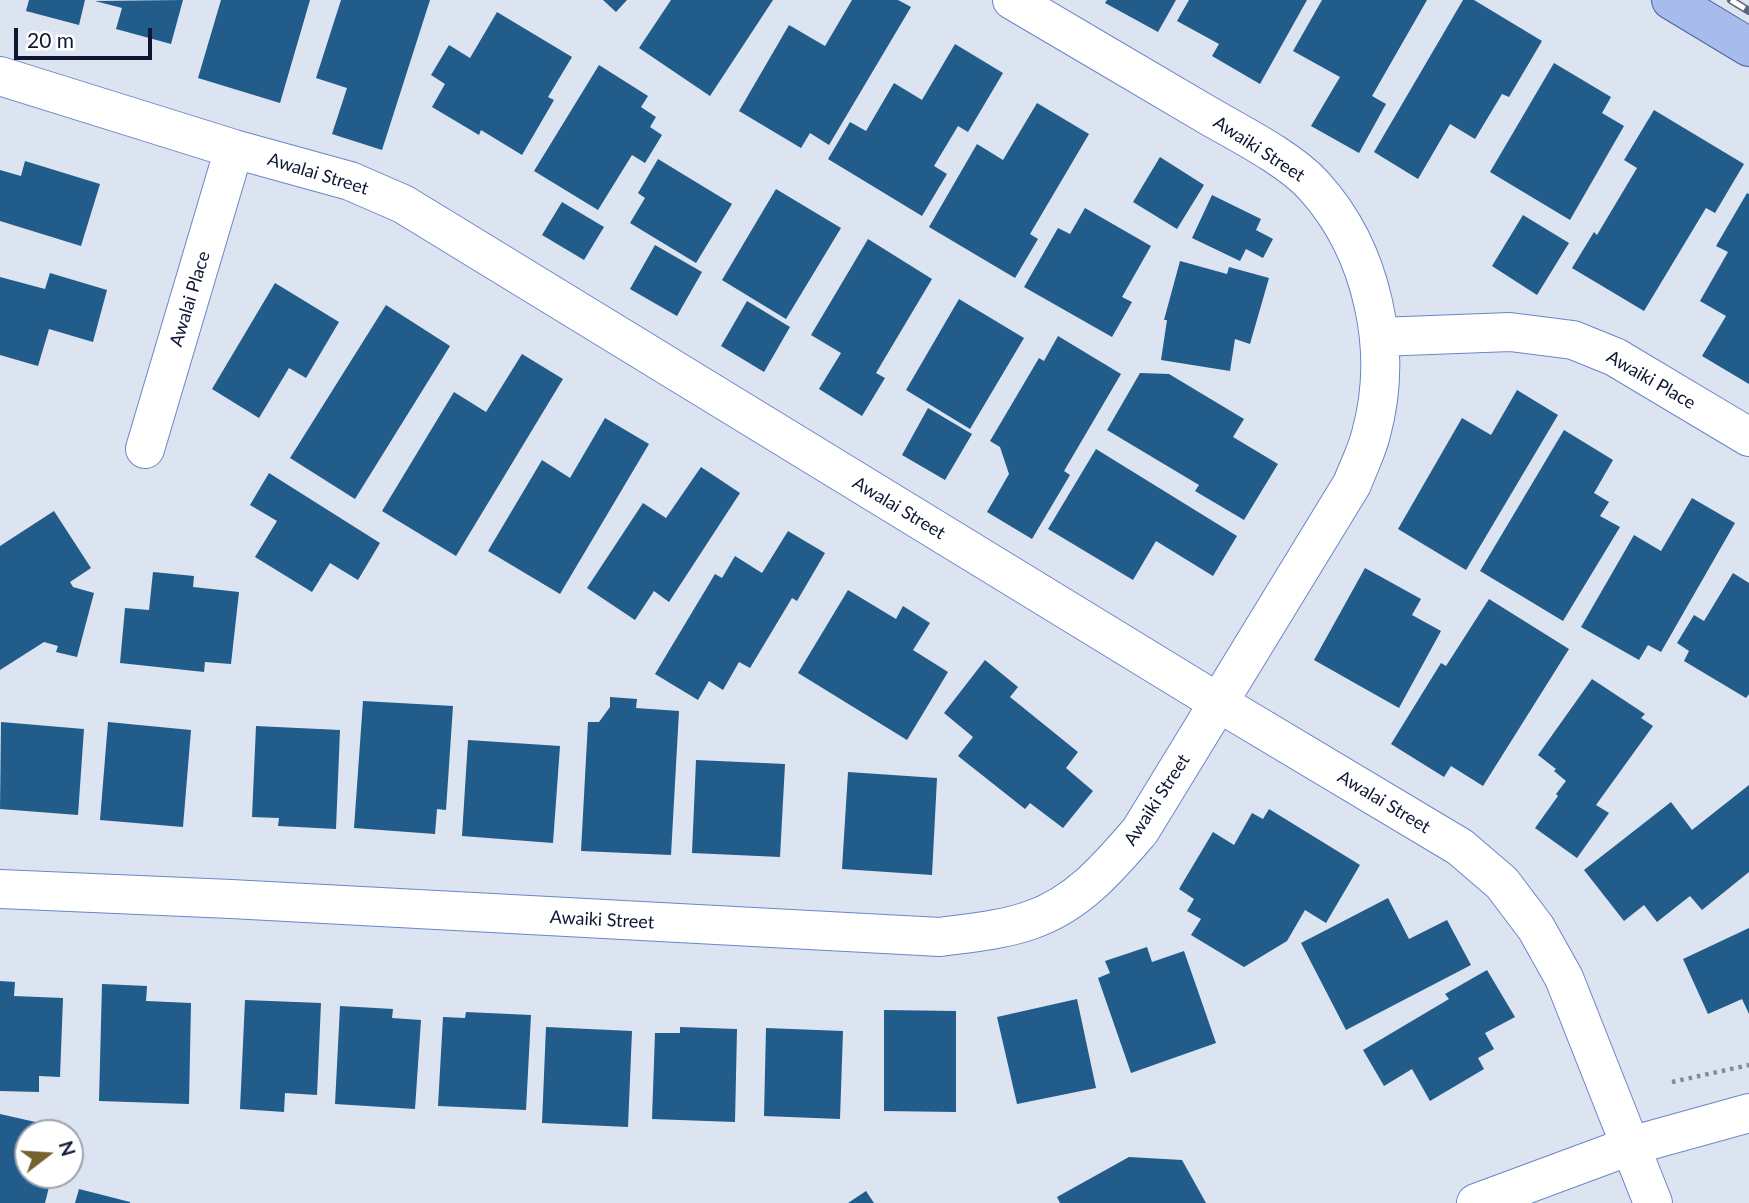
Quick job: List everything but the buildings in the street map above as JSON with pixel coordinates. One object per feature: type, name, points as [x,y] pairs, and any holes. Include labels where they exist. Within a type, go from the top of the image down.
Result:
[{"type":"main road","points":[[1671,0],[1749,47]]},
{"type":"street","name":"Awaiki Street","points":[[0,889],[218,898],[940,937],[1001,928],[1032,920],[1065,905],[1101,875],[1140,831],[1352,484],[1371,434],[1380,373],[1379,337],[1368,282],[1346,230],[1313,185],[1272,153],[1012,0]]},
{"type":"street","name":"Awalai Street","points":[[0,76],[234,149],[350,181],[403,204],[1460,848],[1502,883],[1536,928],[1564,978],[1653,1203]]},
{"type":"street","name":"Awalai Place","points":[[145,449],[234,149]]},
{"type":"street","name":"Awaiki Place","points":[[1379,337],[1510,332],[1573,340],[1615,357],[1749,437]]},
{"type":"street","points":[[1476,1203],[1630,1146],[1749,1113]]},
{"type":"path","points":[[1672,1082],[1749,1065]]},
{"type":"railway","points":[[1731,0],[1749,11]]}]
